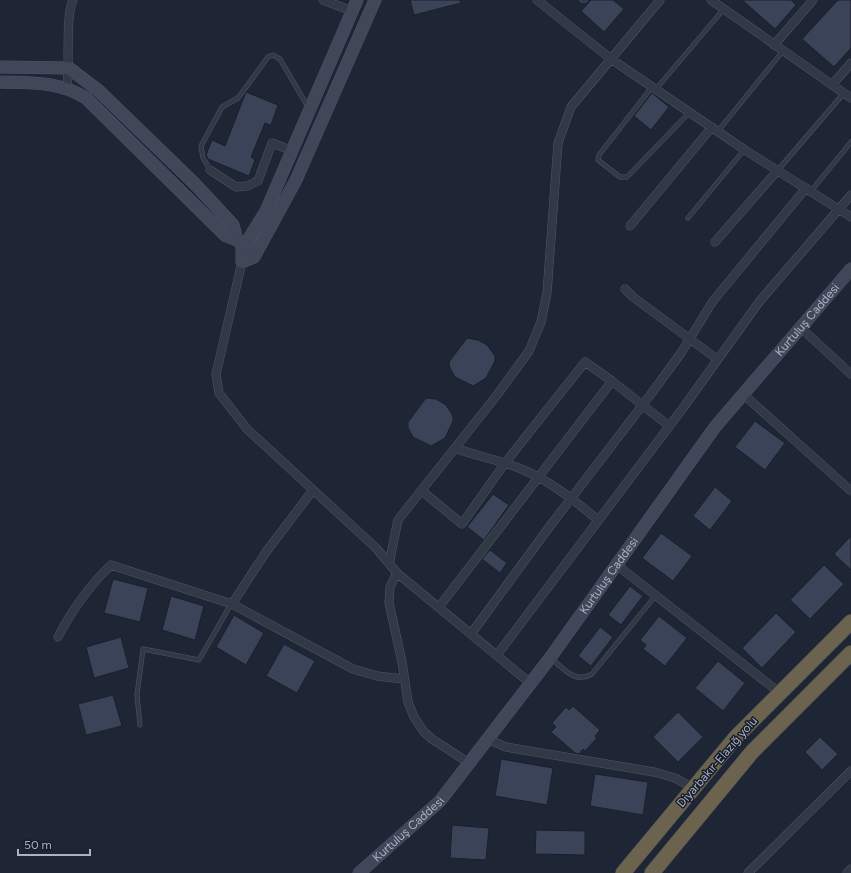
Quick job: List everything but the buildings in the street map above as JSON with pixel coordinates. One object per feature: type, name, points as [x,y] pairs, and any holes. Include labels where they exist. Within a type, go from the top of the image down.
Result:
[{"type":"highway","name":"Diyarbakır-Elazığ yolu","points":[[623,873],[736,737],[851,622]]},
{"type":"highway","name":"Diyarbakır-Elazığ yolu","points":[[652,873],[752,752],[851,653]]},
{"type":"street","points":[[67,88],[70,68],[69,11],[73,0]]},
{"type":"street","points":[[241,243],[266,211],[293,151],[354,5],[323,0]]},
{"type":"street","points":[[242,262],[254,257],[296,180],[375,0]]},
{"type":"street","points":[[537,0],[611,59],[745,150],[851,217]]},
{"type":"street","points":[[389,564],[398,520],[422,491],[529,351],[541,322],[547,293],[558,143],[570,107],[660,0]]},
{"type":"street","points":[[711,0],[723,10],[847,96]]},
{"type":"street","points":[[774,45],[814,0]]},
{"type":"street","points":[[832,85],[851,63]]},
{"type":"street","points":[[0,67],[70,68],[99,91],[195,184],[233,225],[241,243],[242,262],[216,374],[220,393],[247,429],[376,548],[397,573],[530,683]]},
{"type":"street","points":[[0,82],[54,84],[67,88],[86,98],[226,236],[241,243],[254,257]]},
{"type":"street","points":[[630,226],[715,129]]},
{"type":"street","points":[[210,170],[236,187],[247,186],[258,181],[272,143],[293,151]]},
{"type":"street","points":[[715,242],[778,170]]},
{"type":"street","points":[[471,634],[571,498],[642,405],[718,295],[808,190]]},
{"type":"street","points":[[497,655],[669,426],[776,280],[851,195]]},
{"type":"street","name":"Kurtuluş Caddesi","points":[[359,873],[440,801],[550,658],[715,427],[851,269]]},
{"type":"street","points":[[625,289],[633,297],[688,339],[717,359]]},
{"type":"street","points":[[801,328],[851,374]]},
{"type":"street","points":[[422,491],[462,524],[505,463],[585,362],[612,381],[669,426]]},
{"type":"street","points":[[439,607],[612,381]]},
{"type":"street","points":[[743,394],[851,491]]},
{"type":"street","points":[[455,448],[505,463],[539,478],[571,498],[598,520]]},
{"type":"street","points":[[232,604],[266,552],[313,490]]},
{"type":"street","points":[[58,637],[76,606],[98,578],[111,565],[232,604],[353,669],[376,676],[404,679]]},
{"type":"street","points":[[617,565],[780,693]]},
{"type":"street","points":[[397,573],[390,587],[389,603],[408,702],[418,724],[432,739],[469,763]]},
{"type":"street","points":[[487,739],[506,747],[654,772],[675,778],[694,788]]},
{"type":"street","points":[[748,873],[851,771]]},
{"type":"street","points":[[847,873],[851,869]]},
{"type":"lane","points":[[689,112],[627,177],[620,177],[598,160],[599,155],[654,88],[723,10]]},
{"type":"lane","points":[[715,129],[783,51]]},
{"type":"lane","points":[[210,170],[203,158],[202,146],[222,107],[238,98],[268,57],[273,56],[280,59],[310,111]]},
{"type":"lane","points":[[778,170],[847,96]]},
{"type":"lane","points":[[808,190],[851,142]]},
{"type":"lane","points":[[688,218],[745,150]]},
{"type":"lane","points":[[550,658],[572,676],[580,678],[588,676],[596,670],[656,595]]},
{"type":"lane","points":[[140,725],[137,696],[142,649],[199,660],[232,604]]}]
